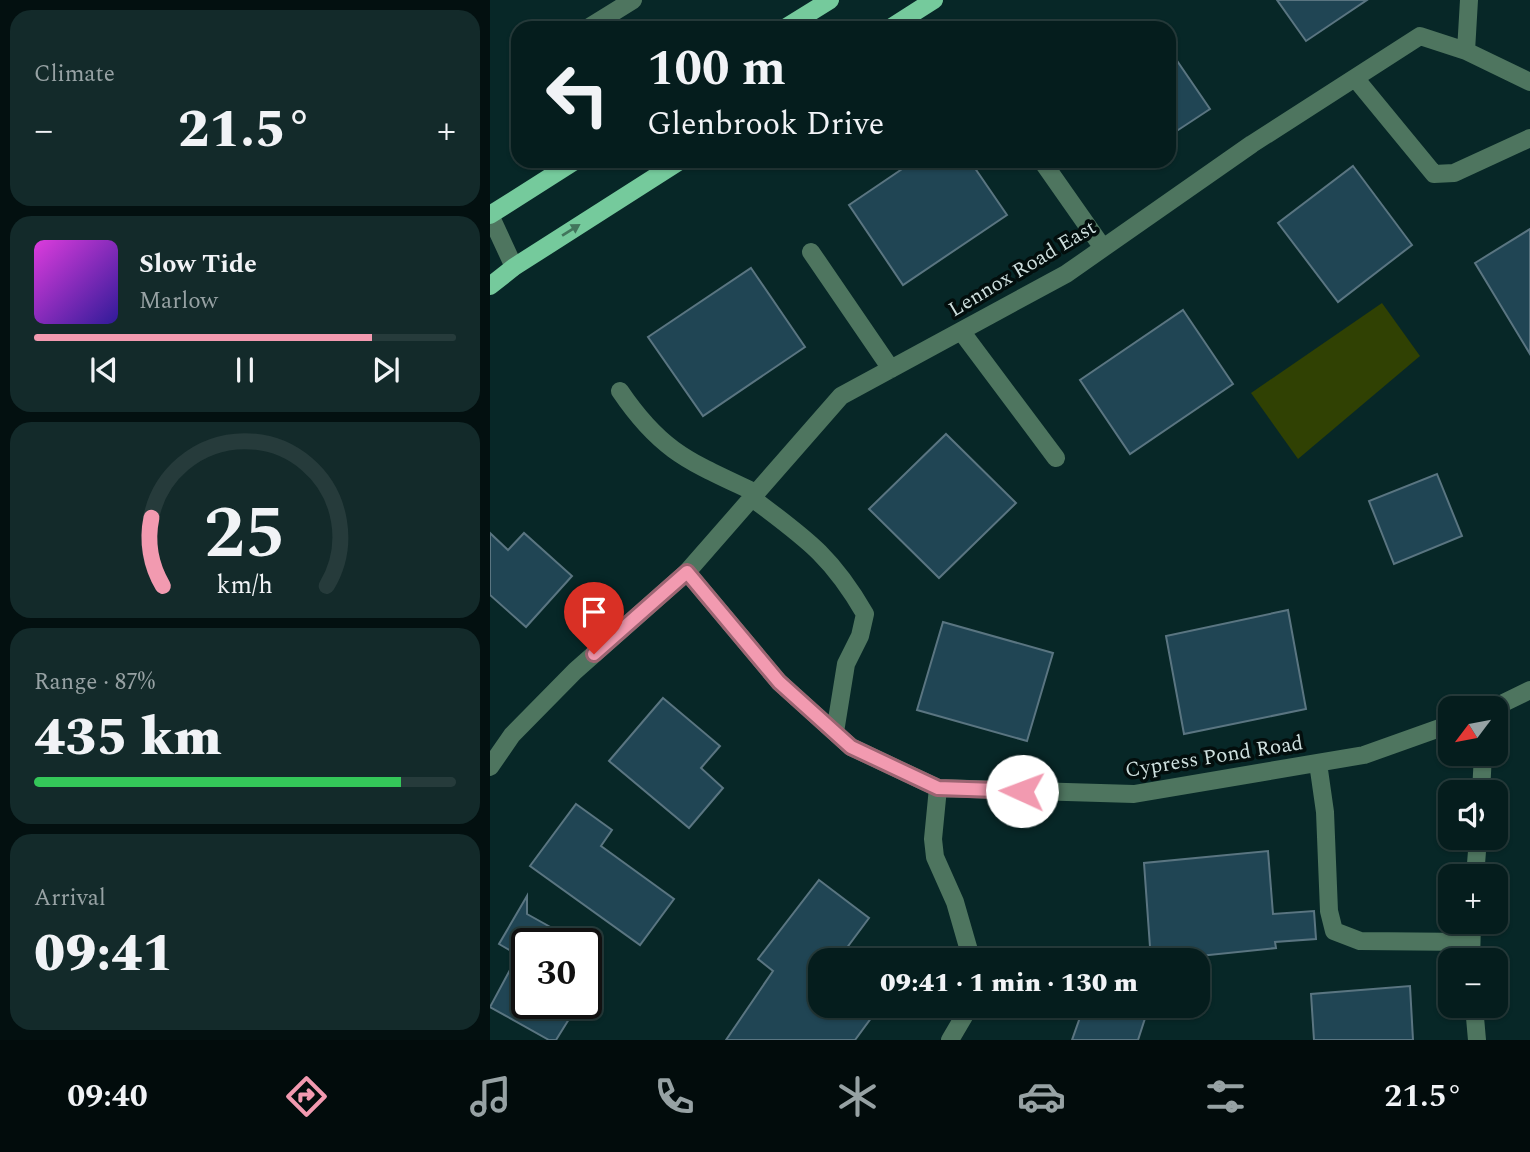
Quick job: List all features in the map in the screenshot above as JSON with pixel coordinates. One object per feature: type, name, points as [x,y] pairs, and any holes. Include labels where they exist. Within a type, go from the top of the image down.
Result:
[{"type":"main road","points":[[796,21],[830,0]]},
{"type":"main road","points":[[901,21],[934,0]]},
{"type":"main road","points":[[490,215],[564,168]]},
{"type":"main road","points":[[490,286],[514,267],[669,168]]},
{"type":"street","points":[[600,21],[634,0]]},
{"type":"street","points":[[1466,51],[1469,0]]},
{"type":"street","name":"Lennox Road East","points":[[490,767],[512,735],[575,671],[687,572],[841,396],[1066,274],[1252,144],[1420,36],[1466,51],[1530,82]]},
{"type":"street","points":[[1355,78],[1434,174],[1454,173],[1530,138]]},
{"type":"street","points":[[1047,168],[1103,248]]},
{"type":"street","points":[[490,215],[514,267]]},
{"type":"street","points":[[811,251],[891,369]]},
{"type":"street","points":[[961,331],[1056,458]]},
{"type":"street","points":[[620,391],[648,430],[676,453],[754,495],[815,544],[844,577],[865,614],[860,636],[846,664],[835,732]]},
{"type":"street","name":"Cypress Pond Road","points":[[687,572],[779,682],[851,747],[938,788],[1134,794],[1364,755],[1438,729]]},
{"type":"street","points":[[1508,701],[1530,690]]},
{"type":"street","points":[[1318,763],[1325,812],[1329,911],[1334,930],[1360,941],[1471,942]]},
{"type":"street","points":[[938,788],[933,839],[935,856],[955,902],[968,948]]},
{"type":"street","points":[[1471,934],[1471,948]]},
{"type":"street","points":[[950,1040],[963,1018]]},
{"type":"street","points":[[1475,1018],[1477,1040]]},
{"type":"green space","points":[[1382,303],[1420,356],[1298,459],[1251,393]]},
{"type":"building","points":[[1277,0],[1367,0],[1306,41]]},
{"type":"building","points":[[1176,59],[1210,109],[1176,131]]},
{"type":"building","points":[[1353,166],[1412,245],[1338,302],[1278,223]]},
{"type":"building","points":[[904,168],[975,168],[1007,215],[903,285],[849,205]]},
{"type":"building","points":[[1530,229],[1530,354],[1475,263]]},
{"type":"building","points":[[751,268],[805,347],[703,416],[648,337]]},
{"type":"building","points":[[1183,310],[1233,384],[1130,454],[1080,380]]},
{"type":"building","points":[[946,434],[1016,503],[939,578],[869,509]]},
{"type":"building","points":[[1437,474],[1462,536],[1394,564],[1369,501]]},
{"type":"building","points":[[490,533],[508,550],[524,533],[572,576],[526,627],[490,595]]},
{"type":"building","points":[[1288,610],[1306,709],[1184,734],[1166,636]]},
{"type":"building","points":[[943,622],[1053,653],[1027,741],[917,710]]},
{"type":"building","points":[[663,698],[720,746],[701,768],[723,788],[689,828],[609,761]]},
{"type":"building","points":[[576,804],[612,830],[601,846],[674,899],[640,945],[530,866]]},
{"type":"building","points":[[1268,851],[1273,914],[1314,911],[1316,939],[1275,942],[1276,948],[1210,955],[1210,948],[1150,948],[1144,863]]},
{"type":"building","points":[[819,880],[869,918],[847,948],[808,948],[808,1018],[871,1018],[855,1040],[726,1040],[773,971],[758,959]]},
{"type":"building","points":[[527,896],[527,914],[552,928],[511,928],[511,951],[499,944]]},
{"type":"building","points":[[511,968],[511,1019],[490,1007]]},
{"type":"building","points":[[1410,986],[1413,1040],[1314,1040],[1311,994]]},
{"type":"building","points":[[1080,1018],[1145,1018],[1138,1040],[1072,1040]]},
{"type":"building","points":[[511,1019],[569,1019],[556,1040],[549,1040]]},
{"type":"route","points":[[594,654],[687,572],[779,682],[851,747],[938,788],[1022,791]]}]
